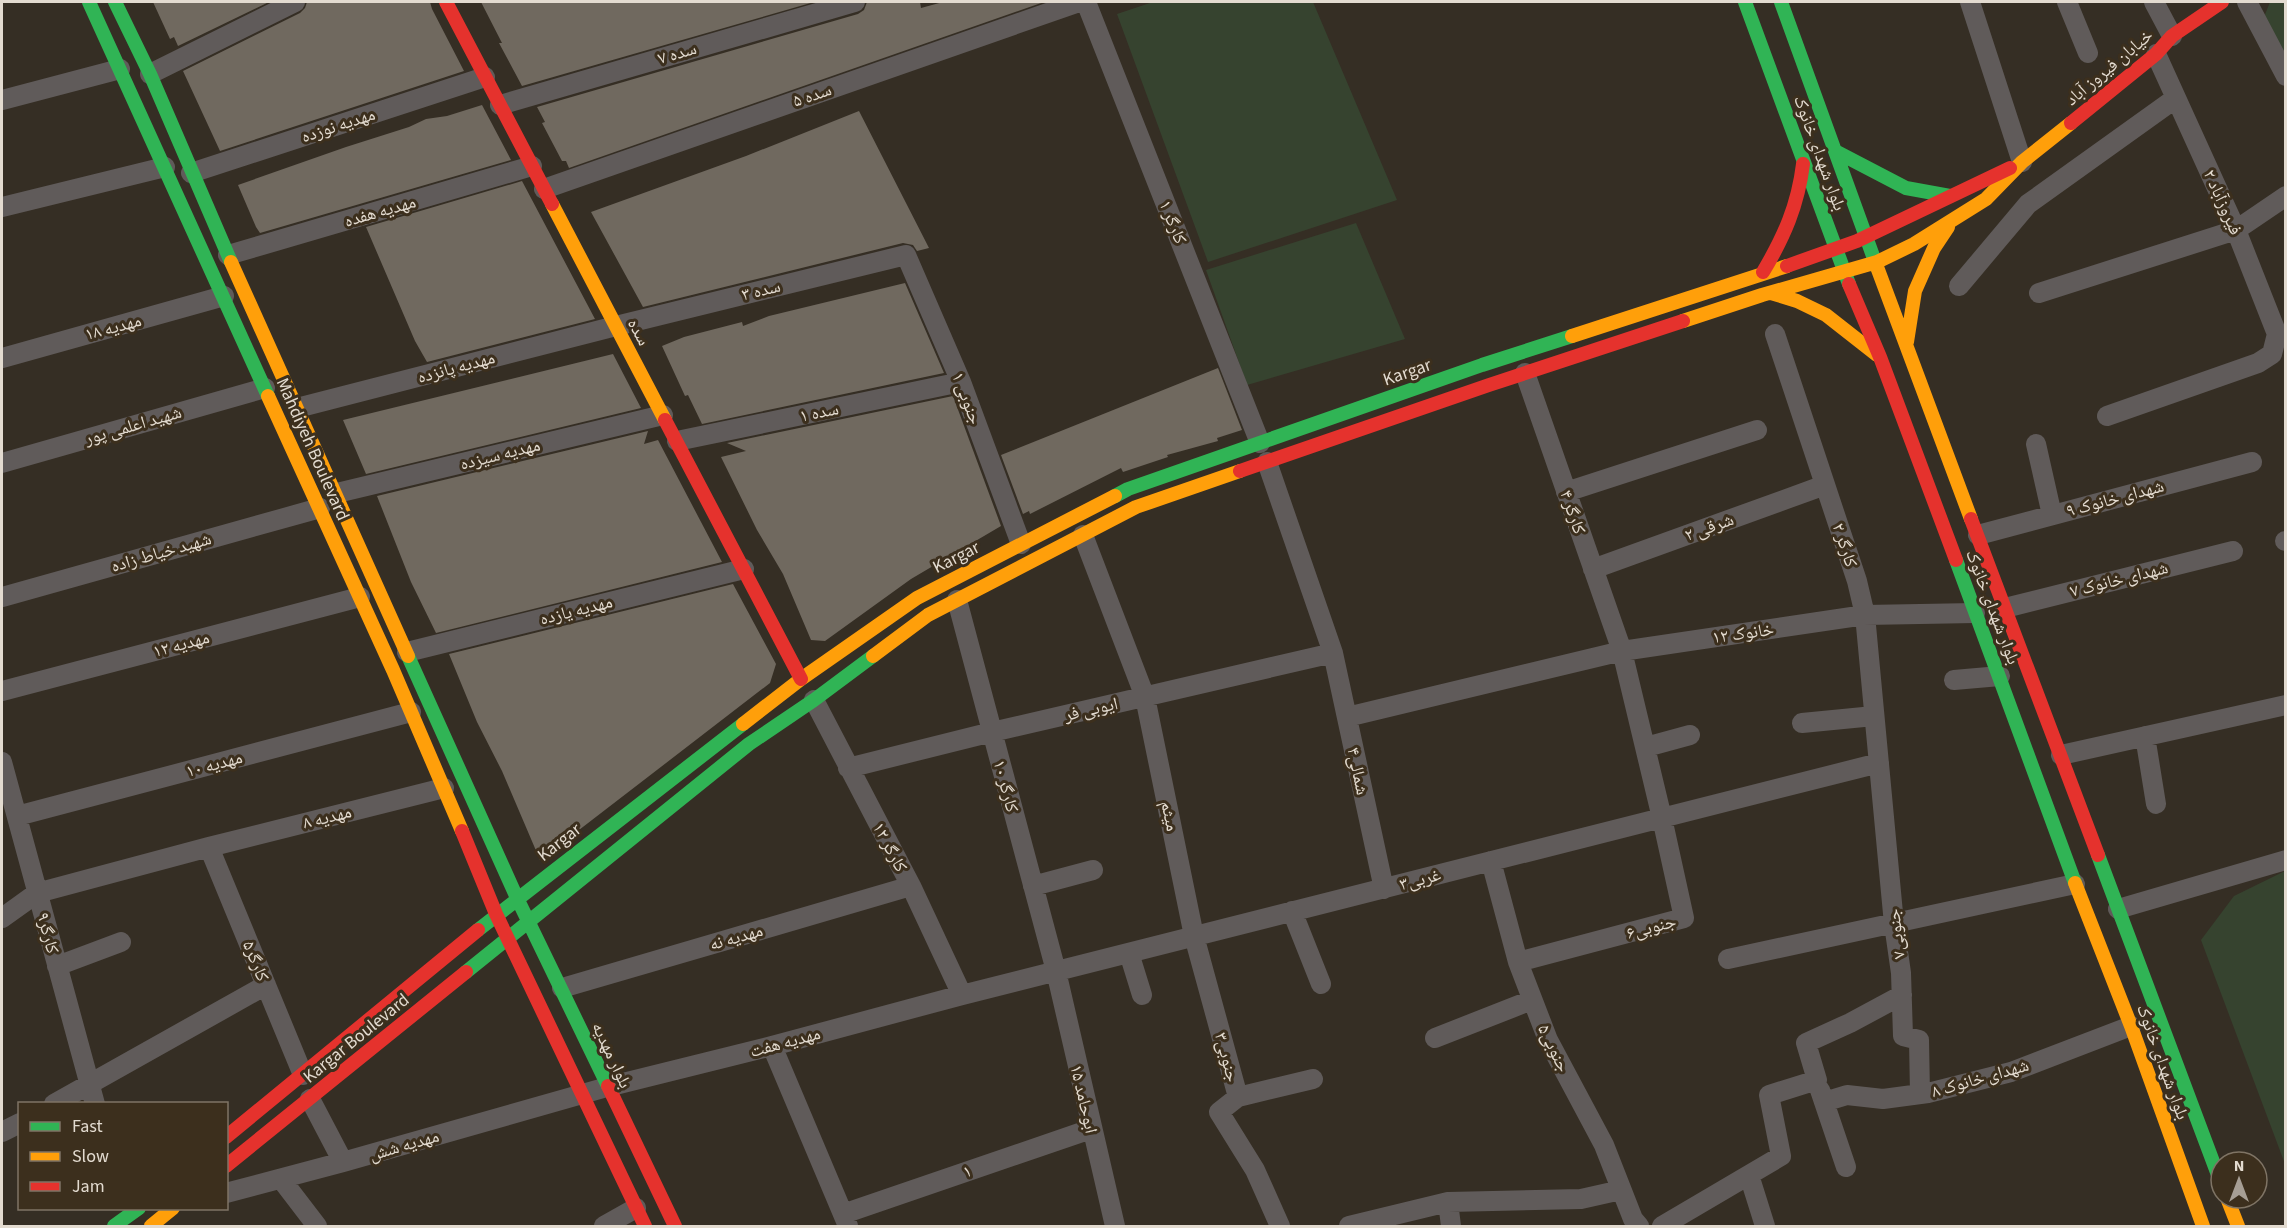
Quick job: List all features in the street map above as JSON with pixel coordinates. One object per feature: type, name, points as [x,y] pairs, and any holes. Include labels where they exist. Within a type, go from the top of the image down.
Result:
[{"type":"main road","name":"Mahdiyeh Boulevard","points":[[89,2],[429,751],[496,914]]},
{"type":"main road","name":"Mahdiyeh Boulevard","points":[[115,2],[150,74],[191,173],[517,898]]},
{"type":"main road","name":"سده","points":[[446,2],[801,678]]},
{"type":"main road","name":"بلوار شهدای خانوک","points":[[1745,2],[1804,157],[1835,250],[1880,357],[2000,676],[2075,884],[2131,1026],[2196,1225]]},
{"type":"main road","name":"بلوار شهدای خانوک","points":[[1781,2],[1906,346],[2209,1151]]},
{"type":"main road","name":"خیابان فیروز آباد","points":[[2022,162],[2156,54],[2172,36],[2222,2]]},
{"type":"main road","points":[[1835,151],[1906,188],[1950,196]]},
{"type":"main road","points":[[1763,272],[1792,220],[1800,193],[1804,157]]},
{"type":"main road","name":"Kargar","points":[[228,1135],[496,914],[801,678],[917,598],[1128,489],[1482,365],[1835,250],[1866,238],[1972,183],[2022,162]]},
{"type":"main road","points":[[508,937],[749,744],[814,700],[928,615],[1136,507],[1525,373],[1771,293],[1877,262],[1914,244],[1986,200],[2022,162]]},
{"type":"main road","points":[[1906,346],[1915,291],[1934,248],[1952,222]]},
{"type":"main road","points":[[1771,293],[1797,301],[1826,315],[1880,357]]},
{"type":"main road","points":[[429,751],[448,744]]},
{"type":"main road","name":"بلوار مهدیه","points":[[517,898],[675,1227]]},
{"type":"main road","points":[[496,914],[645,1227]]},
{"type":"main road","name":"Kargar Boulevard","points":[[228,1164],[508,937]]},
{"type":"main road","points":[[395,999],[410,1017]]},
{"type":"main road","points":[[151,1227],[173,1210]]},
{"type":"main road","points":[[2232,1210],[2238,1227]]},
{"type":"street","points":[[150,74],[295,2]]},
{"type":"street","name":"سده ۷","points":[[500,105],[855,2]]},
{"type":"street","name":"سده ۵","points":[[544,189],[1080,2]]},
{"type":"street","name":"کارگر ۱","points":[[1086,2],[1260,443]]},
{"type":"street","points":[[1970,2],[2022,162]]},
{"type":"street","points":[[2067,2],[2088,53]]},
{"type":"street","points":[[2154,2],[2172,36]]},
{"type":"street","points":[[2247,2],[2286,76]]},
{"type":"street","name":"فیروزآباد ۲","points":[[2107,416],[2258,363],[2272,354],[2277,334],[2236,230],[2156,54]]},
{"type":"street","points":[[2,100],[120,69]]},
{"type":"street","name":"مهدیه نوزده","points":[[191,173],[485,76]]},
{"type":"street","points":[[1959,286],[2028,204],[2176,98]]},
{"type":"street","name":"مهدیه هفده","points":[[228,255],[532,166]]},
{"type":"street","points":[[2,207],[165,167]]},
{"type":"street","points":[[2039,293],[2236,230],[2286,196]]},
{"type":"street","name":"سده ۳","points":[[616,326],[906,255]]},
{"type":"street","name":"۱ جنوبی","points":[[906,255],[962,382],[1021,544]]},
{"type":"street","name":"مهدیه ۱۸","points":[[2,358],[224,296]]},
{"type":"street","name":"مهدیه پانزده","points":[[297,408],[616,326]]},
{"type":"street","name":"کارگر ۲","points":[[1775,334],[1857,581],[1865,615],[1879,763]]},
{"type":"street","name":"کارگر ۴","points":[[1525,373],[1622,651],[1662,818]]},
{"type":"street","name":"سده ۱","points":[[677,441],[962,382]]},
{"type":"street","name":"شهید اعلمی پور","points":[[2,463],[265,388]]},
{"type":"street","name":"مهدیه سیزده","points":[[336,493],[663,415]]},
{"type":"street","points":[[1566,492],[1757,430]]},
{"type":"street","points":[[2036,444],[2052,515]]},
{"type":"street","name":"شمالی۴","points":[[1267,462],[1333,653],[1384,889]]},
{"type":"street","name":"شهدای خانوک ۹","points":[[1978,535],[2252,462]]},
{"type":"street","name":"شرقی ۲","points":[[1593,569],[1825,485]]},
{"type":"street","name":"شهید خیاط زاده","points":[[2,597],[320,508]]},
{"type":"street","name":"میثم","points":[[1083,535],[1145,696],[1194,936]]},
{"type":"street","name":"شهدای خانوک ۷","points":[[2005,608],[2233,551]]},
{"type":"street","name":"مهدیه یازده","points":[[407,652],[744,569]]},
{"type":"street","name":"مهدیه ۱۲","points":[[2,691],[360,597]]},
{"type":"street","name":"کارگر ۱۰","points":[[957,600],[1056,971]]},
{"type":"street","name":"خانوک ۱۲","points":[[1347,717],[1622,651],[1865,615],[1976,613]]},
{"type":"street","name":"ایوبی فر","points":[[848,768],[992,732],[1333,653]]},
{"type":"street","points":[[1954,680],[2000,676]]},
{"type":"street","name":"کارگر ۱۲","points":[[814,700],[910,886],[962,995]]},
{"type":"street","points":[[2061,755],[2286,705]]},
{"type":"street","name":"مهدیه ۱۰","points":[[16,816],[411,712]]},
{"type":"street","points":[[1802,723],[1874,716]]},
{"type":"street","points":[[1646,747],[1690,735]]},
{"type":"street","points":[[2145,736],[2156,804]]},
{"type":"street","name":"کارگر۹","points":[[2,762],[94,1102]]},
{"type":"street","name":"غربی۳","points":[[962,995],[1879,763]]},
{"type":"street","name":"جنوبی۷","points":[[1879,763],[1902,995],[1903,1036],[1919,1040],[1920,1094]]},
{"type":"street","name":"مهدیه ۸","points":[[2,918],[38,893],[444,788]]},
{"type":"street","name":"جنوبی۶","points":[[1518,962],[1684,918],[1662,818]]},
{"type":"street","name":"کارگر۵","points":[[209,847],[303,1075]]},
{"type":"street","points":[[2118,909],[2286,860]]},
{"type":"street","name":"جنوبی۵","points":[[1491,861],[1518,962],[1548,1040],[1604,1145],[1633,1219],[1639,1227]]},
{"type":"street","points":[[1033,886],[1093,870]]},
{"type":"street","points":[[1728,959],[2075,884]]},
{"type":"street","name":"مهدیه نه","points":[[562,988],[910,886]]},
{"type":"street","points":[[1292,911],[1321,984]]},
{"type":"street","name":"جنوبی۳","points":[[1194,936],[1238,1097],[1219,1112],[1255,1170],[1280,1227]]},
{"type":"street","points":[[57,966],[121,942]]},
{"type":"street","points":[[1129,953],[1142,995]]},
{"type":"street","name":"ابوحامد ۱۵","points":[[1056,971],[1111,1225]]},
{"type":"street","points":[[58,1102],[266,985]]},
{"type":"street","name":"مهدیه هفت","points":[[582,1095],[962,995]]},
{"type":"street","points":[[1846,1167],[1806,1043],[1902,995]]},
{"type":"street","points":[[1435,1038],[1532,1000]]},
{"type":"street","name":"شهدای خانوک ۸","points":[[1824,1102],[1847,1095],[1883,1099],[1920,1094],[2011,1071],[2131,1026]]},
{"type":"street","points":[[772,1046],[846,1220]]},
{"type":"street","points":[[1238,1097],[1313,1079]]},
{"type":"street","points":[[1662,1227],[1781,1156],[1768,1095],[1817,1080]]},
{"type":"street","name":"مهدیه شش","points":[[228,1192],[582,1095]]},
{"type":"street","points":[[310,1099],[343,1162]]},
{"type":"street","points":[[2,1132],[18,1124]]},
{"type":"street","name":"۱","points":[[846,1220],[1091,1129]]},
{"type":"street","points":[[1749,1175],[1765,1227]]},
{"type":"street","points":[[281,1179],[316,1227]]},
{"type":"street","points":[[1349,1227],[1448,1202],[1581,1199],[1622,1190]]},
{"type":"street","points":[[1448,1202],[1451,1227]]},
{"type":"street","points":[[604,1227],[636,1208]]},
{"type":"green space","points":[[1153,2],[1313,2],[1397,200],[1208,262],[1117,14]]},
{"type":"green space","points":[[2270,2],[2285,2],[2285,56],[2264,17]]},
{"type":"green space","points":[[1356,223],[1405,339],[1247,385],[1206,270]]},
{"type":"green space","points":[[2285,871],[2285,1164],[2201,940],[2234,896]]},
{"type":"building","points":[[153,2],[269,2],[178,46],[174,37],[170,39]]},
{"type":"building","points":[[307,2],[430,2],[464,71],[220,151],[183,71],[300,13]]},
{"type":"building","points":[[481,2],[814,2],[522,86],[499,43],[502,43]]},
{"type":"building","points":[[867,2],[920,2],[921,8],[943,2],[1044,2],[569,168],[566,161],[562,161],[542,123],[545,122],[537,107],[858,14],[864,10]]},
{"type":"building","points":[[482,105],[511,160],[260,233],[256,227],[238,185],[409,127],[426,119],[447,116]]},
{"type":"building","points":[[859,111],[929,248],[917,251],[913,245],[903,243],[643,307],[591,212],[746,156]]},
{"type":"building","points":[[522,181],[595,319],[427,362],[415,341],[366,227]]},
{"type":"building","points":[[905,283],[944,373],[702,424],[688,395],[685,396],[662,346],[684,337],[742,322],[743,326],[769,316]]},
{"type":"building","points":[[613,354],[641,408],[366,474],[343,420]]},
{"type":"building","points":[[1218,368],[1242,430],[1217,438],[1218,441],[1167,455],[1168,457],[1123,472],[1121,468],[1030,514],[1029,511],[1023,514],[1001,455]]},
{"type":"building","points":[[953,396],[1001,526],[911,579],[825,641],[811,640],[783,574],[757,530],[721,457],[746,451],[727,443]]},
{"type":"building","points":[[648,431],[644,444],[658,440],[722,562],[436,633],[411,582],[377,496]]},
{"type":"building","points":[[733,584],[776,664],[770,683],[540,860],[502,771],[477,722],[449,654]]},
{"type":"traffic: fast","points":[[89,2],[268,396]]},
{"type":"traffic: fast","points":[[115,2],[150,74],[231,262]]},
{"type":"traffic: fast","points":[[1745,2],[1849,284]]},
{"type":"traffic: fast","points":[[1781,2],[1877,267]]},
{"type":"traffic: fast","points":[[1835,151],[1906,188],[1950,196]]},
{"type":"traffic: fast","points":[[1115,496],[1128,489],[1482,365],[1572,336]]},
{"type":"traffic: fast","points":[[1956,560],[2075,883]]},
{"type":"traffic: fast","points":[[408,656],[517,898],[608,1086]]},
{"type":"traffic: fast","points":[[466,972],[749,744],[873,656]]},
{"type":"traffic: fast","points":[[478,930],[743,724]]},
{"type":"traffic: fast","points":[[2098,855],[2209,1151]]},
{"type":"traffic: fast","points":[[114,1226],[136,1210]]},
{"type":"traffic: slow","points":[[1683,321],[1762,295],[1877,262],[1914,244],[1986,199],[2022,162],[2071,123]]},
{"type":"traffic: slow","points":[[552,204],[665,420]]},
{"type":"traffic: slow","points":[[1907,342],[1915,291],[1934,248],[1948,227]]},
{"type":"traffic: slow","points":[[231,262],[408,656]]},
{"type":"traffic: slow","points":[[1572,336],[1787,266]]},
{"type":"traffic: slow","points":[[1877,267],[1971,519]]},
{"type":"traffic: slow","points":[[1771,293],[1797,301],[1826,315],[1877,355]]},
{"type":"traffic: slow","points":[[268,396],[393,670],[462,831]]},
{"type":"traffic: slow","points":[[873,656],[928,615],[1136,507],[1240,471]]},
{"type":"traffic: slow","points":[[743,724],[801,679],[917,598],[1115,496]]},
{"type":"traffic: slow","points":[[2075,883],[2131,1026],[2203,1226]]},
{"type":"traffic: slow","points":[[151,1226],[171,1210]]},
{"type":"traffic: slow","points":[[2232,1210],[2238,1226]]},
{"type":"traffic: jam","points":[[446,2],[552,204]]},
{"type":"traffic: jam","points":[[2071,123],[2156,54],[2172,36],[2222,2]]},
{"type":"traffic: jam","points":[[1763,272],[1789,220],[1798,193],[1803,164]]},
{"type":"traffic: jam","points":[[1787,266],[1857,241],[2010,168]]},
{"type":"traffic: jam","points":[[1849,284],[1880,357],[1956,560]]},
{"type":"traffic: jam","points":[[1240,471],[1683,321]]},
{"type":"traffic: jam","points":[[665,420],[801,679]]},
{"type":"traffic: jam","points":[[1971,519],[2098,855]]},
{"type":"traffic: jam","points":[[462,831],[496,914],[645,1226]]},
{"type":"traffic: jam","points":[[228,1135],[478,930]]},
{"type":"traffic: jam","points":[[228,1164],[466,972]]},
{"type":"traffic: jam","points":[[608,1086],[675,1226]]}]
